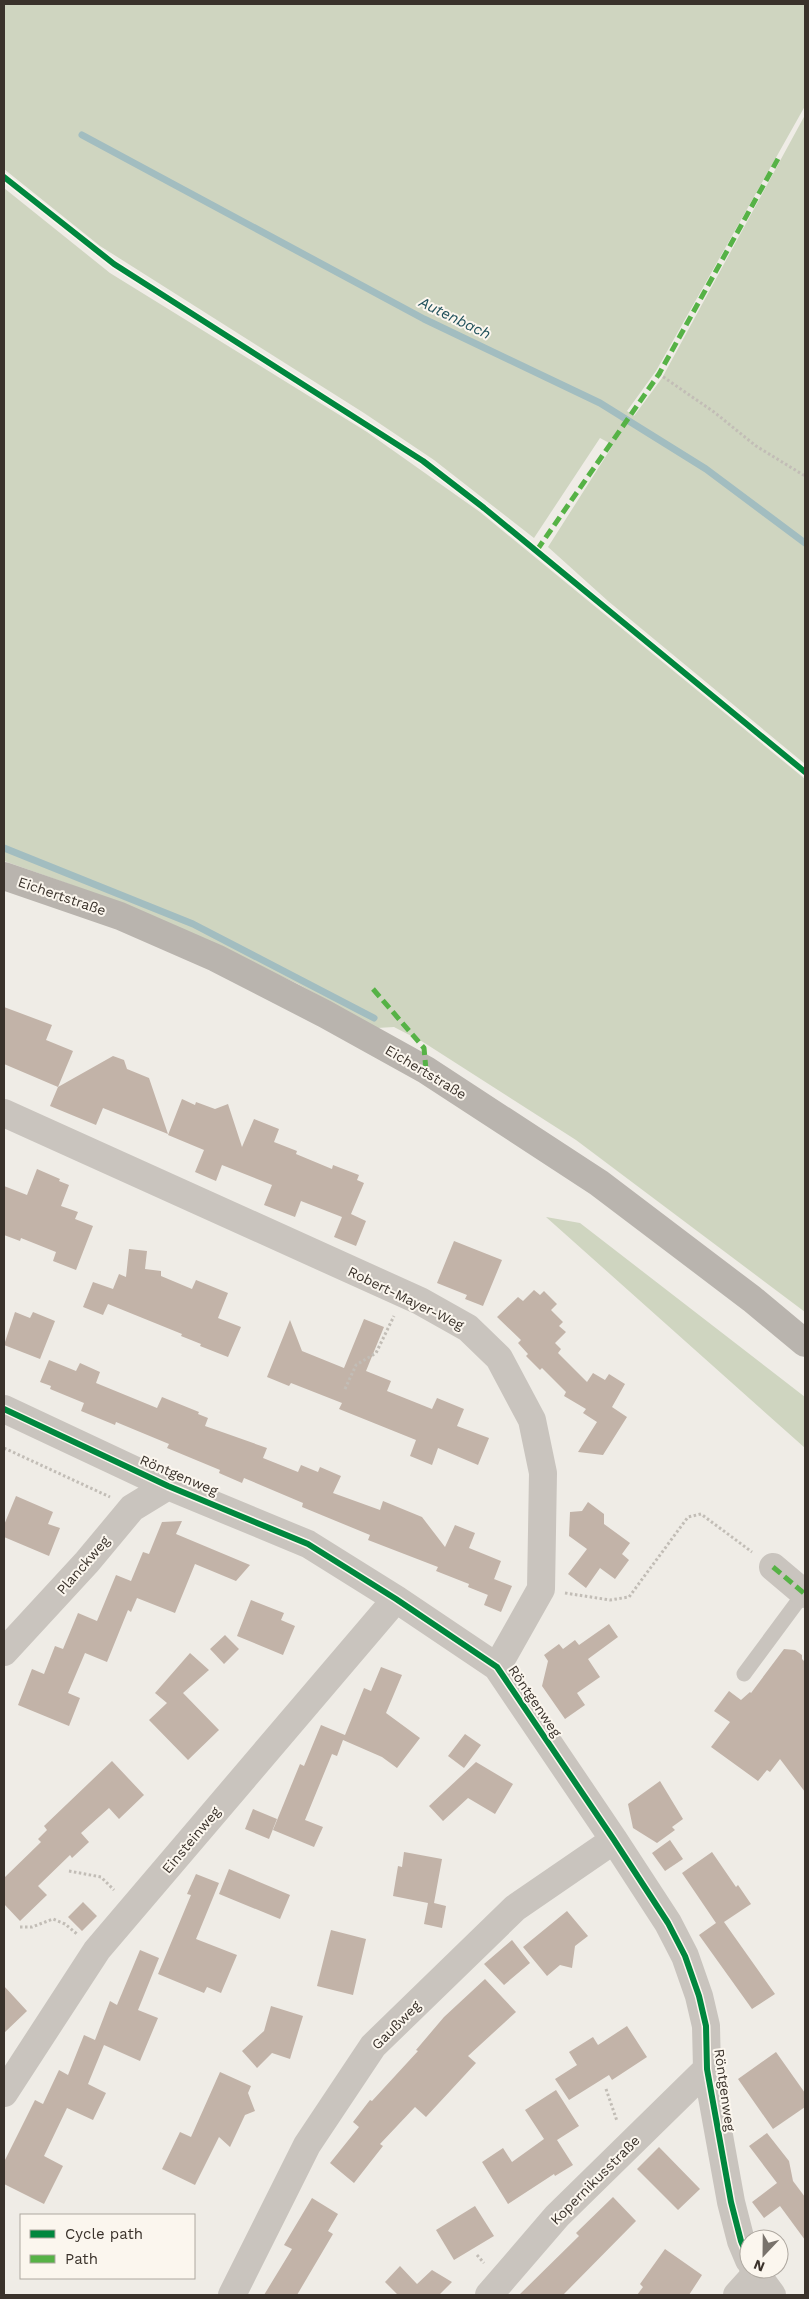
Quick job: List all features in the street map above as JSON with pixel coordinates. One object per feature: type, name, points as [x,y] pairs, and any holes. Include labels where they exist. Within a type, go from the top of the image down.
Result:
[{"type":"street","name":"Eichertstraße","points":[[4,876],[120,916],[216,958],[426,1070],[599,1183],[752,1299],[805,1343]]},
{"type":"street","name":"Robert-Mayer-Weg","points":[[4,1113],[405,1295],[468,1328],[499,1358],[532,1420],[543,1473],[541,1589],[497,1667]]},
{"type":"street","name":"Röntgenweg","points":[[4,1409],[168,1486],[308,1544],[396,1599],[497,1667],[668,1923],[685,1956],[699,1996],[706,2026],[707,2069],[731,2202],[739,2233]]},
{"type":"street","name":"Planckweg","points":[[4,1652],[87,1562],[132,1508],[168,1486]]},
{"type":"street","points":[[773,1567],[804,1594]]},
{"type":"street","name":"Einsteinweg","points":[[4,2093],[97,1950],[396,1599]]},
{"type":"street","name":"Gaußweg","points":[[232,2295],[307,2145],[373,2046],[515,1908],[614,1840]]},
{"type":"street","name":"Kopernikusstraße","points":[[489,2295],[557,2216],[707,2069]]},
{"type":"street","points":[[737,2295],[746,2279]]},
{"type":"street","name":"Röntgenweg","points":[[761,2279],[772,2295]]},
{"type":"lane","points":[[744,1674],[804,1594]]},
{"type":"path","points":[[659,374],[714,412],[756,446],[805,476]]},
{"type":"path","points":[[344,1389],[356,1365],[376,1353],[405,1295]]},
{"type":"path","points":[[4,1448],[132,1508]]},
{"type":"path","points":[[541,1589],[610,1600],[629,1597],[688,1517],[702,1514],[773,1567]]},
{"type":"path","points":[[69,1871],[101,1877],[133,1908]]},
{"type":"path","points":[[20,1927],[32,1927],[54,1919],[65,1924],[97,1950]]},
{"type":"path","points":[[606,2089],[627,2148]]},
{"type":"green space","points":[[4,4],[805,4],[805,106],[656,371],[627,411],[634,416],[662,378],[805,115],[805,764],[608,601],[548,547],[613,445],[600,438],[534,538],[434,460],[364,413],[100,246],[4,169]]},
{"type":"green space","points":[[4,188],[110,273],[367,432],[480,512],[805,779],[805,1312],[576,1140],[423,1042],[394,1027],[377,1028],[298,984],[197,937],[69,884],[4,861]]},
{"type":"green space","points":[[546,1217],[580,1223],[805,1397],[805,1448]]},
{"type":"building","points":[[4,1007],[52,1025],[46,1040],[73,1051],[58,1087],[4,1064]]},
{"type":"building","points":[[113,1056],[124,1060],[127,1069],[149,1078],[168,1134],[103,1108],[96,1125],[50,1106],[58,1087]]},
{"type":"building","points":[[182,1099],[195,1105],[196,1102],[215,1109],[228,1104],[242,1147],[254,1119],[279,1129],[274,1142],[297,1151],[296,1154],[332,1169],[333,1165],[359,1175],[357,1180],[364,1183],[351,1214],[366,1221],[356,1246],[334,1237],[342,1217],[301,1201],[295,1217],[264,1205],[272,1185],[222,1165],[216,1181],[195,1172],[204,1150],[168,1135]]},
{"type":"building","points":[[37,1169],[69,1185],[61,1206],[78,1212],[75,1219],[93,1226],[76,1270],[53,1261],[56,1252],[21,1238],[20,1241],[4,1235],[4,1186],[27,1195]]},
{"type":"building","points":[[454,1241],[502,1260],[483,1306],[465,1299],[467,1295],[437,1283]]},
{"type":"building","points":[[129,1249],[147,1251],[145,1269],[161,1271],[161,1276],[192,1289],[196,1280],[228,1293],[218,1318],[241,1327],[228,1357],[200,1346],[201,1344],[181,1336],[182,1334],[108,1304],[103,1315],[83,1307],[93,1282],[113,1289],[119,1274],[126,1277]]},
{"type":"building","points":[[534,1290],[540,1295],[544,1291],[557,1304],[551,1310],[563,1322],[559,1326],[566,1332],[555,1343],[561,1349],[558,1353],[587,1382],[593,1373],[605,1380],[609,1374],[625,1384],[612,1407],[627,1417],[603,1455],[578,1452],[597,1422],[583,1413],[586,1409],[564,1396],[566,1392],[542,1368],[540,1370],[526,1356],[528,1354],[518,1343],[521,1340],[497,1317],[518,1297],[523,1301]]},
{"type":"building","points":[[15,1312],[30,1318],[33,1312],[55,1321],[40,1359],[4,1345]]},
{"type":"building","points":[[364,1319],[384,1327],[366,1371],[391,1381],[387,1391],[432,1409],[437,1398],[464,1409],[457,1426],[489,1438],[478,1465],[438,1448],[432,1465],[410,1456],[416,1440],[339,1409],[342,1403],[291,1383],[289,1386],[267,1377],[290,1320],[302,1351],[344,1368]]},
{"type":"building","points":[[49,1360],[76,1371],[80,1363],[100,1372],[96,1383],[157,1408],[162,1397],[199,1412],[198,1414],[208,1418],[205,1426],[267,1448],[263,1458],[298,1472],[301,1465],[318,1472],[320,1467],[341,1476],[333,1493],[380,1510],[383,1501],[422,1517],[445,1547],[455,1525],[475,1533],[469,1548],[501,1561],[488,1595],[468,1587],[469,1584],[436,1571],[438,1567],[368,1540],[370,1535],[302,1507],[303,1503],[244,1478],[242,1483],[219,1473],[220,1470],[167,1448],[169,1444],[116,1422],[115,1425],[81,1411],[84,1403],[50,1389],[51,1386],[40,1382]]},
{"type":"building","points":[[16,1496],[53,1512],[48,1524],[60,1528],[49,1556],[4,1537],[4,1525]]},
{"type":"building","points":[[588,1502],[604,1514],[604,1524],[630,1543],[622,1554],[629,1560],[615,1579],[600,1568],[586,1588],[568,1574],[587,1549],[569,1536],[570,1512],[582,1511]]},
{"type":"building","points":[[182,1521],[176,1534],[250,1565],[236,1581],[195,1564],[175,1613],[137,1598],[131,1612],[128,1610],[107,1662],[85,1653],[68,1693],[80,1698],[69,1726],[18,1705],[32,1669],[44,1674],[55,1646],[63,1649],[78,1613],[97,1621],[116,1575],[131,1581],[143,1552],[149,1554],[162,1522]]},
{"type":"building","points":[[494,1579],[512,1586],[501,1612],[484,1605]]},
{"type":"building","points":[[251,1600],[284,1613],[281,1620],[295,1626],[283,1655],[237,1636]]},
{"type":"building","points":[[609,1624],[618,1637],[588,1659],[600,1677],[577,1693],[585,1705],[565,1719],[542,1686],[548,1661],[544,1655],[559,1644],[563,1649],[575,1640],[579,1645]]},
{"type":"building","points":[[225,1635],[239,1649],[224,1664],[210,1649]]},
{"type":"building","points":[[784,1649],[795,1650],[802,1655],[802,1659],[805,1662],[805,1792],[780,1759],[770,1772],[767,1770],[758,1781],[711,1747],[730,1722],[714,1711],[729,1691],[741,1700],[751,1693]]},
{"type":"building","points":[[190,1653],[209,1670],[183,1693],[219,1730],[188,1760],[149,1720],[167,1703],[155,1693]]},
{"type":"building","points":[[381,1667],[402,1675],[386,1713],[420,1738],[397,1768],[382,1757],[343,1740],[337,1756],[332,1754],[305,1820],[323,1827],[314,1847],[273,1830],[300,1764],[304,1766],[321,1725],[345,1735],[364,1688],[371,1691]]},
{"type":"building","points":[[465,1734],[481,1745],[464,1768],[448,1756]]},
{"type":"building","points":[[112,1761],[144,1795],[119,1819],[109,1808],[81,1833],[89,1842],[72,1858],[70,1855],[38,1886],[47,1895],[20,1921],[4,1904],[4,1878],[41,1842],[38,1839],[47,1830],[44,1826]]},
{"type":"building","points":[[476,1762],[513,1784],[495,1814],[468,1798],[443,1821],[429,1806]]},
{"type":"building","points":[[660,1781],[683,1819],[672,1827],[675,1830],[657,1843],[633,1828],[628,1804]]},
{"type":"building","points":[[253,1809],[277,1819],[269,1839],[245,1829]]},
{"type":"building","points":[[670,1840],[683,1859],[665,1871],[652,1853]]},
{"type":"building","points":[[404,1852],[442,1859],[434,1903],[446,1906],[442,1928],[424,1924],[428,1903],[393,1896],[398,1866],[402,1867]]},
{"type":"building","points":[[712,1852],[736,1887],[738,1885],[751,1904],[724,1922],[775,1994],[752,2009],[699,1935],[716,1923],[682,1873]]},
{"type":"building","points":[[229,1869],[290,1895],[280,1919],[219,1894]]},
{"type":"building","points":[[196,1874],[219,1883],[196,1939],[237,1955],[221,1993],[207,1987],[204,1993],[158,1974],[191,1895],[187,1894]]},
{"type":"building","points":[[83,1902],[97,1916],[82,1931],[68,1917]]},
{"type":"building","points":[[567,1911],[588,1936],[575,1946],[572,1968],[560,1965],[547,1976],[523,1947]]},
{"type":"building","points":[[331,1930],[366,1939],[353,1995],[317,1986]]},
{"type":"building","points":[[512,1940],[530,1963],[504,1985],[484,1964]]},
{"type":"building","points":[[140,1950],[159,1958],[138,2010],[158,2018],[140,2061],[104,2045],[88,2084],[106,2093],[93,2120],[67,2108],[44,2156],[63,2166],[44,2204],[4,2184],[4,2162],[35,2100],[43,2104],[59,2070],[68,2075],[84,2035],[95,2040],[110,2001],[117,2005]]},
{"type":"building","points":[[485,1979],[516,2012],[468,2056],[476,2063],[426,2117],[415,2107],[380,2144],[383,2146],[354,2183],[330,2163],[359,2127],[353,2122],[370,2100],[372,2101],[418,2051],[416,2050],[444,2017]]},
{"type":"building","points":[[4,1986],[27,2011],[4,2033]]},
{"type":"building","points":[[271,2006],[303,2016],[290,2059],[272,2053],[257,2068],[242,2051],[264,2031]]},
{"type":"building","points":[[627,2026],[647,2057],[612,2080],[609,2075],[569,2100],[555,2079],[577,2065],[569,2052],[593,2037],[598,2045]]},
{"type":"building","points":[[776,2052],[805,2093],[805,2107],[773,2129],[738,2079]]},
{"type":"building","points":[[220,2072],[251,2086],[248,2093],[255,2111],[245,2115],[230,2147],[219,2137],[195,2185],[162,2169],[180,2132],[191,2137]]},
{"type":"building","points":[[556,2090],[579,2126],[557,2140],[573,2165],[555,2176],[554,2174],[508,2204],[482,2162],[503,2148],[512,2162],[544,2139],[525,2110]]},
{"type":"building","points":[[767,2133],[789,2161],[793,2181],[805,2197],[805,2240],[780,2206],[764,2218],[752,2202],[777,2183],[749,2146]]},
{"type":"building","points":[[659,2147],[700,2189],[678,2210],[637,2169]]},
{"type":"building","points":[[613,2197],[636,2221],[563,2295],[519,2295],[579,2236],[576,2233]]},
{"type":"building","points":[[312,2198],[338,2214],[328,2231],[333,2234],[297,2295],[264,2295],[292,2249],[284,2245]]},
{"type":"building","points":[[475,2206],[494,2236],[454,2260],[436,2230]]},
{"type":"building","points":[[665,2249],[702,2275],[689,2295],[637,2295],[643,2287],[640,2284]]},
{"type":"building","points":[[400,2266],[417,2284],[432,2270],[452,2282],[439,2295],[398,2295],[385,2282]]},
{"type":"waterway","name":"Autenbach","points":[[82,135],[424,319],[600,403],[706,469],[805,543]]},
{"type":"waterway","points":[[4,848],[193,924],[374,1018]]},
{"type":"marked path","points":[[537,550],[659,374],[779,157]]},
{"type":"marked path","points":[[373,989],[424,1048],[426,1070]]},
{"type":"marked path","points":[[773,1567],[805,1594]]},
{"type":"cycle path","points":[[4,177],[114,264],[423,461],[484,508],[805,772]]},
{"type":"cycle path","points":[[4,1409],[168,1486],[308,1544],[396,1599],[497,1667],[668,1923],[685,1956],[699,1996],[706,2026],[707,2069],[731,2202],[739,2233]]}]
